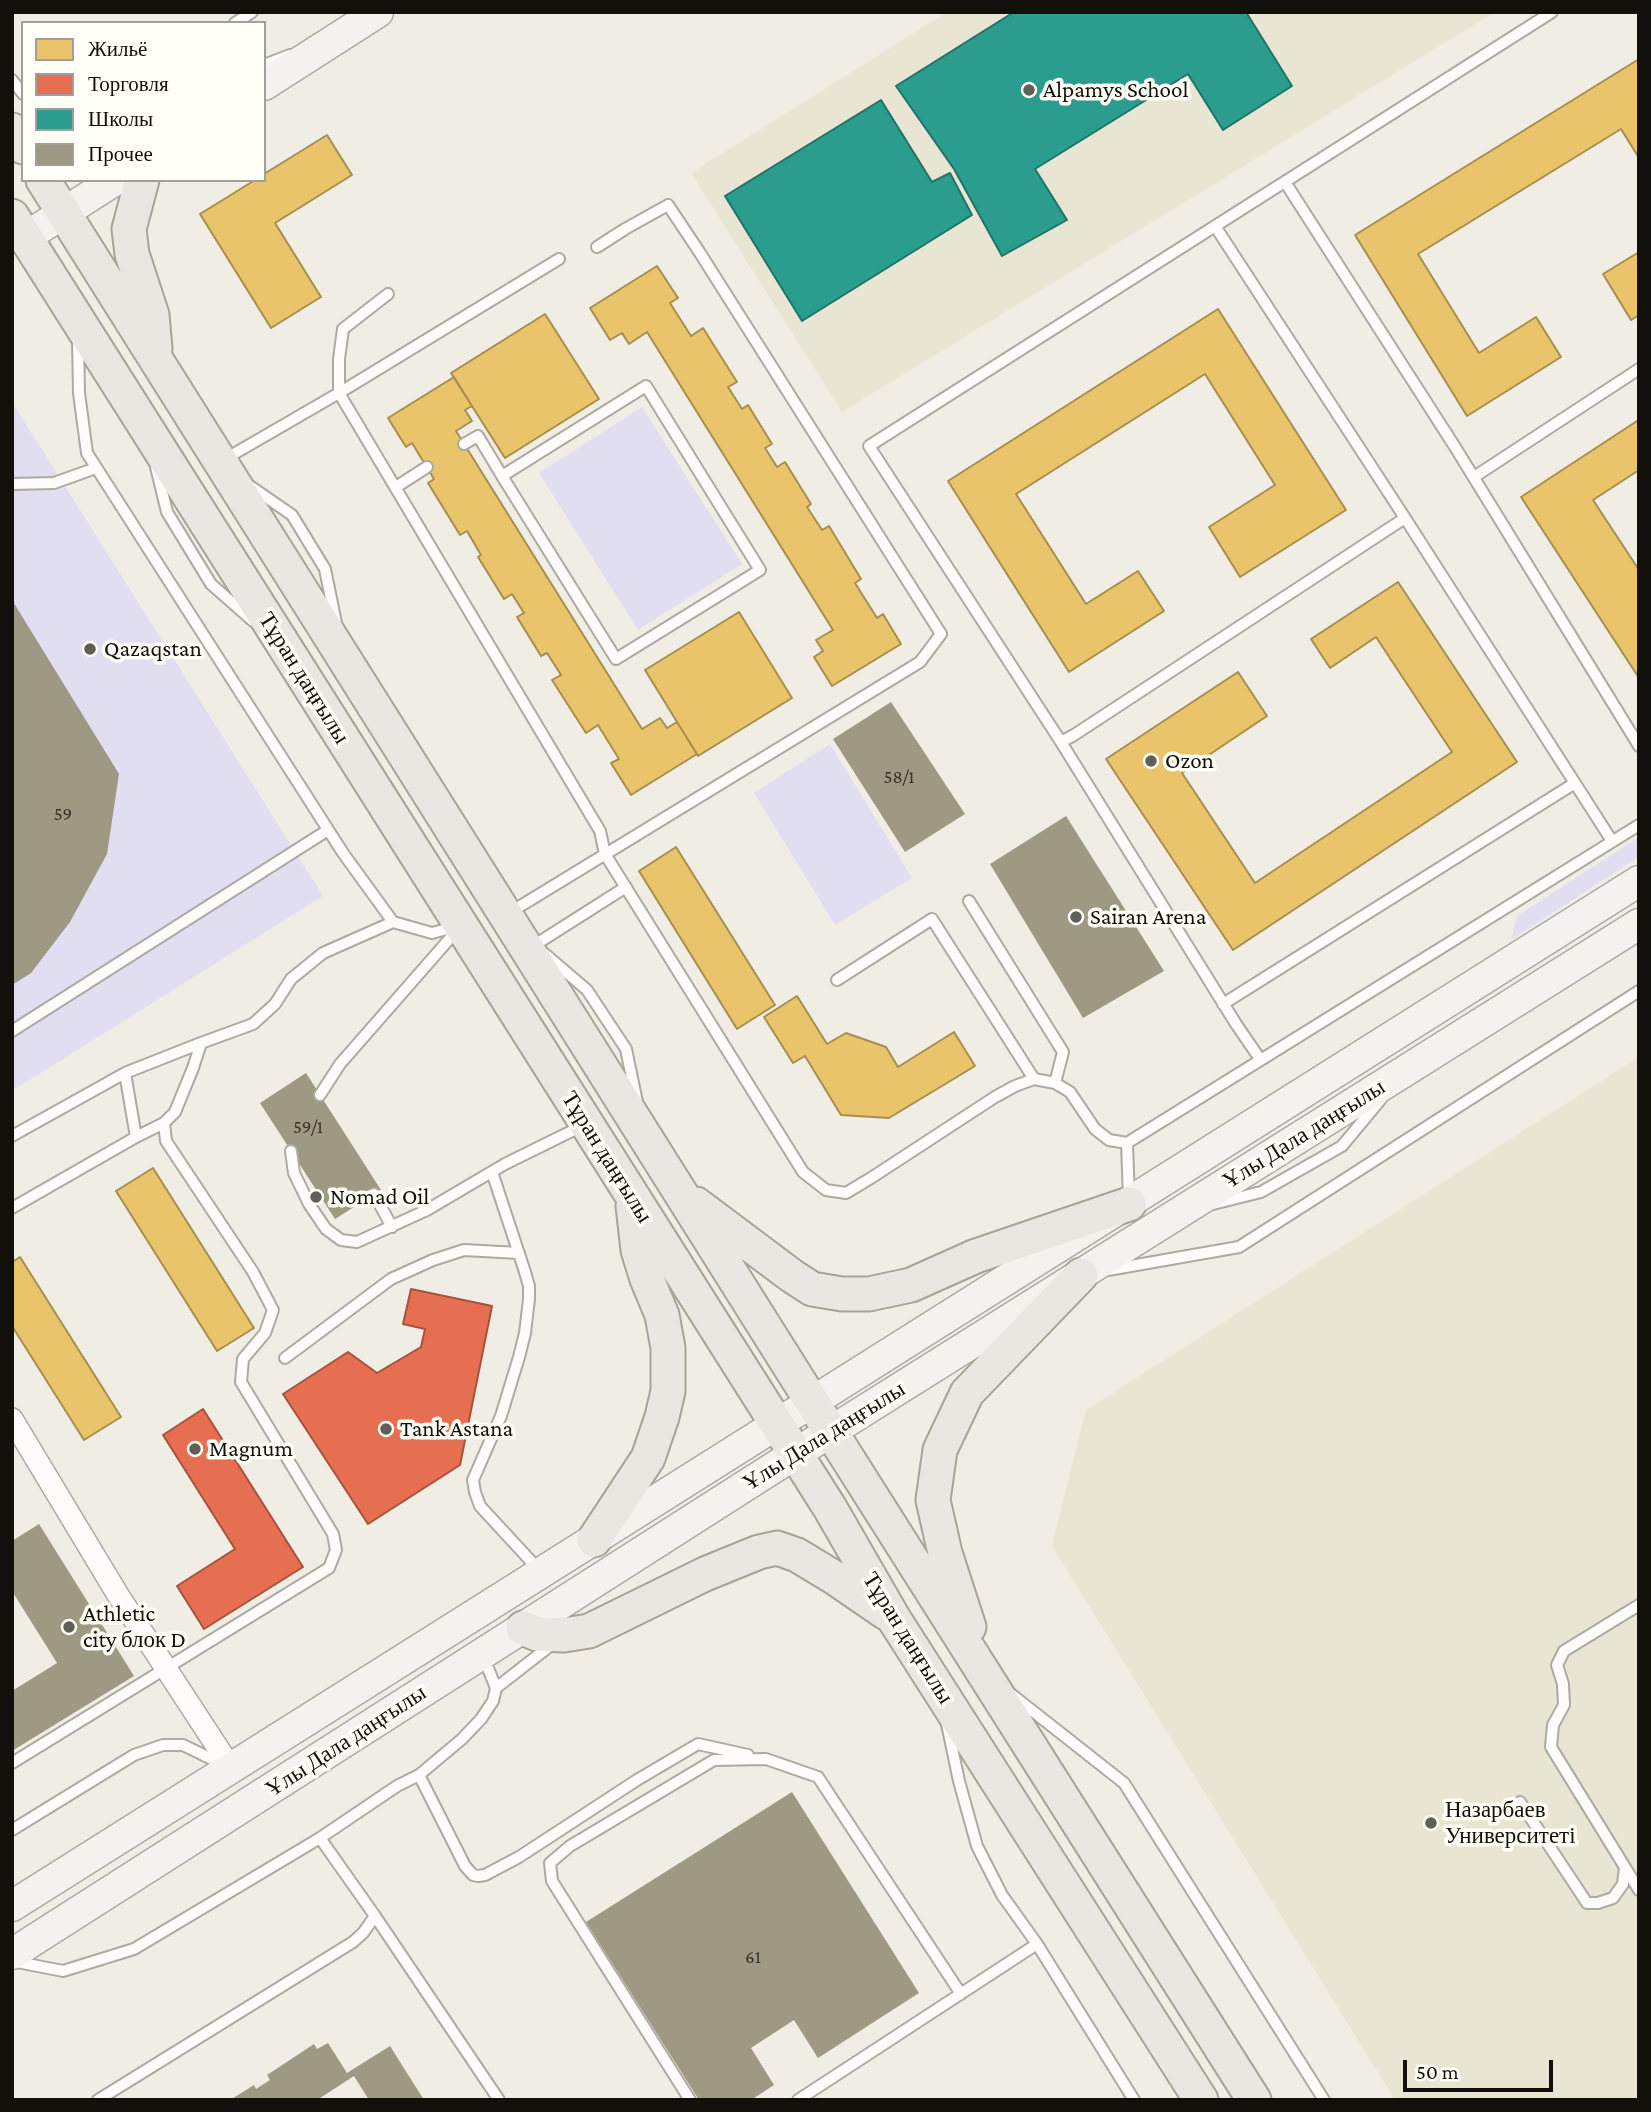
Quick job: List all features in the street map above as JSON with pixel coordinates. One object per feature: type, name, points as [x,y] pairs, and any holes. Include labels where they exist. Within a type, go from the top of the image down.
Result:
[{"type":"main road","name":"Тұран даңғылы","points":[[44,182],[1254,2100]]},
{"type":"main road","points":[[141,182],[129,229],[132,254],[152,315],[156,358]]},
{"type":"main road","name":"Тұран даңғылы","points":[[17,233],[78,319],[830,1508],[894,1619],[1200,2100]]},
{"type":"main road","points":[[679,1192],[812,1289],[842,1294],[869,1294],[911,1285],[976,1256],[1129,1203]]},
{"type":"main road","points":[[594,1540],[648,1458],[668,1391],[668,1348],[662,1315],[638,1250],[632,1196]]},
{"type":"main road","points":[[984,1673],[945,1553],[933,1500],[940,1450],[967,1393],[1081,1275]]},
{"type":"main road","points":[[523,1628],[537,1634],[564,1635],[589,1631],[705,1574],[759,1552],[777,1548],[816,1566],[894,1619]]},
{"type":"street","points":[[266,84],[330,43],[364,16]]},
{"type":"street","points":[[17,233],[63,214],[112,182]]},
{"type":"street","name":"Ұлы Дала даңғылы","points":[[12,1906],[1639,881]]},
{"type":"street","name":"Ұлы Дала даңғылы","points":[[12,1954],[795,1454],[1639,923]]},
{"type":"street","points":[[12,1419],[118,1595],[231,1768]]},
{"type":"lane","points":[[1260,1059],[1061,742],[869,446],[1552,12]]},
{"type":"lane","points":[[266,64],[330,43]]},
{"type":"lane","points":[[1285,182],[1474,477],[1638,742]]},
{"type":"lane","points":[[520,934],[605,854],[920,662],[941,634],[668,205],[597,247]]},
{"type":"lane","points":[[1215,226],[1612,841]]},
{"type":"lane","points":[[222,466],[559,259]]},
{"type":"lane","points":[[387,294],[343,329],[339,359],[339,393],[600,831],[605,854],[625,887],[803,1171],[826,1190],[846,1193],[995,1097],[1034,1079],[1055,1083],[1070,1092],[1095,1129],[1109,1140],[1127,1143],[1639,825]]},
{"type":"lane","points":[[78,319],[79,393],[87,453],[96,468],[328,830],[393,922],[432,933],[461,926]]},
{"type":"lane","points":[[1474,477],[1639,369]]},
{"type":"lane","points":[[464,444],[478,436],[502,476],[616,659],[760,570],[646,386],[502,476]]},
{"type":"lane","points":[[396,487],[427,467]]},
{"type":"lane","points":[[12,484],[54,483],[96,468]]},
{"type":"lane","points":[[1061,742],[1405,518]]},
{"type":"lane","points":[[1223,1004],[1575,783]]},
{"type":"lane","points":[[12,1031],[328,830]]},
{"type":"lane","points":[[520,934],[625,887]]},
{"type":"lane","points":[[969,901],[1063,1052],[1055,1083]]},
{"type":"lane","points":[[837,980],[932,919],[1034,1079]]},
{"type":"lane","points":[[12,1136],[125,1073],[253,1024],[275,1004],[291,979],[323,953],[393,922]]},
{"type":"lane","points":[[320,1095],[340,1065],[461,926]]},
{"type":"lane","points":[[1081,1275],[1239,1247],[1639,991]]},
{"type":"lane","points":[[12,1208],[164,1123],[175,1112],[201,1043]]},
{"type":"lane","points":[[125,1073],[136,1137]]},
{"type":"lane","points":[[12,1763],[321,1574],[329,1568],[336,1550],[333,1534],[242,1382],[243,1359],[265,1333],[273,1310],[253,1272],[166,1141],[164,1123]]},
{"type":"lane","points":[[291,1151],[294,1172],[309,1204],[326,1229],[341,1240],[357,1242],[427,1210],[492,1172],[586,1124]]},
{"type":"lane","points":[[1127,1143],[1129,1203]]},
{"type":"lane","points":[[492,1172],[529,1286],[529,1299],[525,1334],[501,1416],[473,1480],[480,1506],[542,1573]]},
{"type":"lane","points":[[374,1194],[392,1227]]},
{"type":"lane","points":[[285,1357],[391,1279],[433,1260],[464,1250],[519,1253]]},
{"type":"lane","points":[[1639,1605],[1564,1651],[1557,1665],[1563,1684],[1564,1705],[1553,1725],[1551,1747],[1639,1890]]},
{"type":"lane","points":[[496,1688],[564,1635]]},
{"type":"lane","points":[[12,1961],[63,1971],[134,1949],[320,1838],[397,1786],[419,1775],[462,1739],[493,1701],[496,1688],[494,1678],[482,1654]]},
{"type":"lane","points":[[984,1673],[1124,1783],[1324,2100]]},
{"type":"lane","points":[[939,1689],[959,1781],[977,1846],[1002,1895],[1037,1944],[1134,2100]]},
{"type":"lane","points":[[419,1775],[465,1866],[478,1876],[519,1857],[637,1780],[698,1744],[766,1759],[818,1777],[961,1994]]},
{"type":"lane","points":[[12,1830],[134,1755],[163,1745],[183,1745],[231,1768]]},
{"type":"lane","points":[[690,2100],[552,1881],[550,1863],[570,1846],[714,1760],[766,1759]]},
{"type":"lane","points":[[1520,1802],[1587,1903],[1614,1898],[1623,1884],[1625,1867]]},
{"type":"lane","points":[[320,1838],[499,2100]]},
{"type":"lane","points":[[98,2100],[353,1942],[375,1916]]},
{"type":"lane","points":[[798,2100],[1037,1944]]},
{"type":"shaded area","points":[[947,12],[1495,12],[842,412],[691,173]]},
{"type":"shaded area","name":"Qazaqstan","points":[[12,402],[323,896],[12,1091]]},
{"type":"shaded area","points":[[642,407],[742,564],[638,630],[539,473]]},
{"type":"shaded area","points":[[830,744],[912,878],[835,925],[754,793]]},
{"type":"shaded area","points":[[1639,837],[1639,857],[1511,940],[1517,916]]},
{"type":"shaded area","name":"Назарбаев Университеті","points":[[1639,1057],[1639,2100],[1395,2100],[1052,1546],[1086,1410]]},
{"type":"building: Жильё","points":[[1639,59],[1639,158],[1621,129],[1418,254],[1479,353],[1536,317],[1561,357],[1467,416],[1355,235]]},
{"type":"building: Жильё","points":[[327,135],[352,175],[275,223],[321,297],[271,328],[200,214],[252,182],[266,182],[266,173]]},
{"type":"building: Жильё","points":[[1639,252],[1639,315],[1631,320],[1603,274]]},
{"type":"building: Жильё","points":[[657,266],[678,298],[670,303],[691,336],[703,328],[737,382],[728,387],[742,409],[748,405],[772,444],[765,448],[777,467],[785,462],[811,504],[807,507],[822,530],[829,526],[861,579],[855,583],[877,618],[883,614],[901,644],[832,686],[814,657],[823,651],[816,640],[833,630],[647,332],[629,344],[622,333],[610,340],[590,308]]},
{"type":"building: Жильё","points":[[1218,309],[1346,510],[1240,577],[1209,527],[1275,485],[1205,374],[1016,494],[1086,604],[1138,571],[1164,611],[1069,672],[948,481]]},
{"type":"building: Жильё","points":[[545,314],[599,399],[505,458],[451,373]]},
{"type":"building: Жильё","points":[[454,377],[472,406],[465,410],[472,421],[456,431],[642,729],[660,718],[667,728],[677,722],[697,754],[631,795],[611,763],[619,759],[598,725],[586,733],[552,680],[561,675],[547,653],[541,656],[517,617],[524,613],[512,594],[504,599],[478,557],[481,555],[467,531],[460,535],[428,483],[434,479],[412,443],[406,447],[388,418]]},
{"type":"building: Жильё","points":[[1637,421],[1639,470],[1593,500],[1639,570],[1639,678],[1521,497]]},
{"type":"building: Жильё","points":[[1398,582],[1517,762],[1233,950],[1106,759],[1238,672],[1267,716],[1182,773],[1255,883],[1452,752],[1376,637],[1330,668],[1311,639]]},
{"type":"building: Жильё","points":[[739,612],[792,698],[698,756],[645,670]]},
{"type":"building: Жильё","points":[[676,847],[775,1005],[737,1029],[639,871]]},
{"type":"building: Жильё","points":[[797,996],[827,1044],[846,1033],[886,1047],[898,1067],[954,1032],[975,1066],[889,1118],[841,1115],[805,1056],[793,1063],[764,1017]]},
{"type":"building: Жильё","points":[[153,1168],[254,1328],[217,1351],[116,1191]]},
{"type":"building: Жильё","points":[[20,1257],[121,1417],[84,1440],[12,1326],[12,1262]]},
{"type":"building: Торговля","name":"Tank Astana","points":[[411,1289],[492,1306],[460,1465],[368,1524],[283,1394],[348,1352],[377,1373],[421,1347],[425,1329],[403,1324]]},
{"type":"building: Торговля","points":[[203,1409],[303,1567],[204,1629],[177,1586],[235,1549],[163,1435]]},
{"type":"building: Школы","points":[[1014,12],[1246,12],[1292,86],[1223,130],[1188,74],[1035,169],[1067,220],[1002,256],[954,169],[896,86]]},
{"type":"building: Школы","points":[[881,100],[932,182],[950,173],[972,215],[802,321],[725,196]]},
{"type":"building: Прочее","points":[[12,600],[119,774],[107,854],[70,922],[31,973],[12,985]]},
{"type":"building: Прочее","points":[[891,702],[965,814],[905,852],[833,739]]},
{"type":"building: Прочее","name":"Sairan Arena","points":[[1066,816],[1164,971],[1083,1018],[990,864]]},
{"type":"building: Прочее","points":[[306,1073],[381,1190],[335,1219],[260,1103]]},
{"type":"building: Прочее","name":"Athletic city блок D","points":[[39,1524],[134,1676],[12,1751],[12,1691],[57,1663],[12,1591],[12,1541]]},
{"type":"building: Прочее","points":[[792,1792],[919,1993],[818,2058],[794,2020],[751,2048],[774,2085],[751,2100],[699,2100],[586,1922]]},
{"type":"building: Прочее","points":[[328,2043],[347,2073],[390,2046],[424,2100],[369,2100],[354,2076],[317,2100],[230,2100],[254,2085],[256,2089],[270,2080],[267,2075],[314,2044],[317,2049]]},
{"type":"place","name":"Alpamys School","points":[[1029,90]]},
{"type":"place","name":"Qazaqstan","points":[[90,649]]},
{"type":"place","name":"Ozon","points":[[1151,761]]},
{"type":"place","name":"Sairan Arena","points":[[1076,917]]},
{"type":"place","name":"Nomad Oil","points":[[316,1197]]},
{"type":"place","name":"Tank Astana","points":[[386,1429]]},
{"type":"place","name":"Magnum","points":[[195,1449]]},
{"type":"place","name":"Athletic city блок D","points":[[69,1627]]},
{"type":"place","name":"Назарбаев Университеті","points":[[1431,1823]]}]
